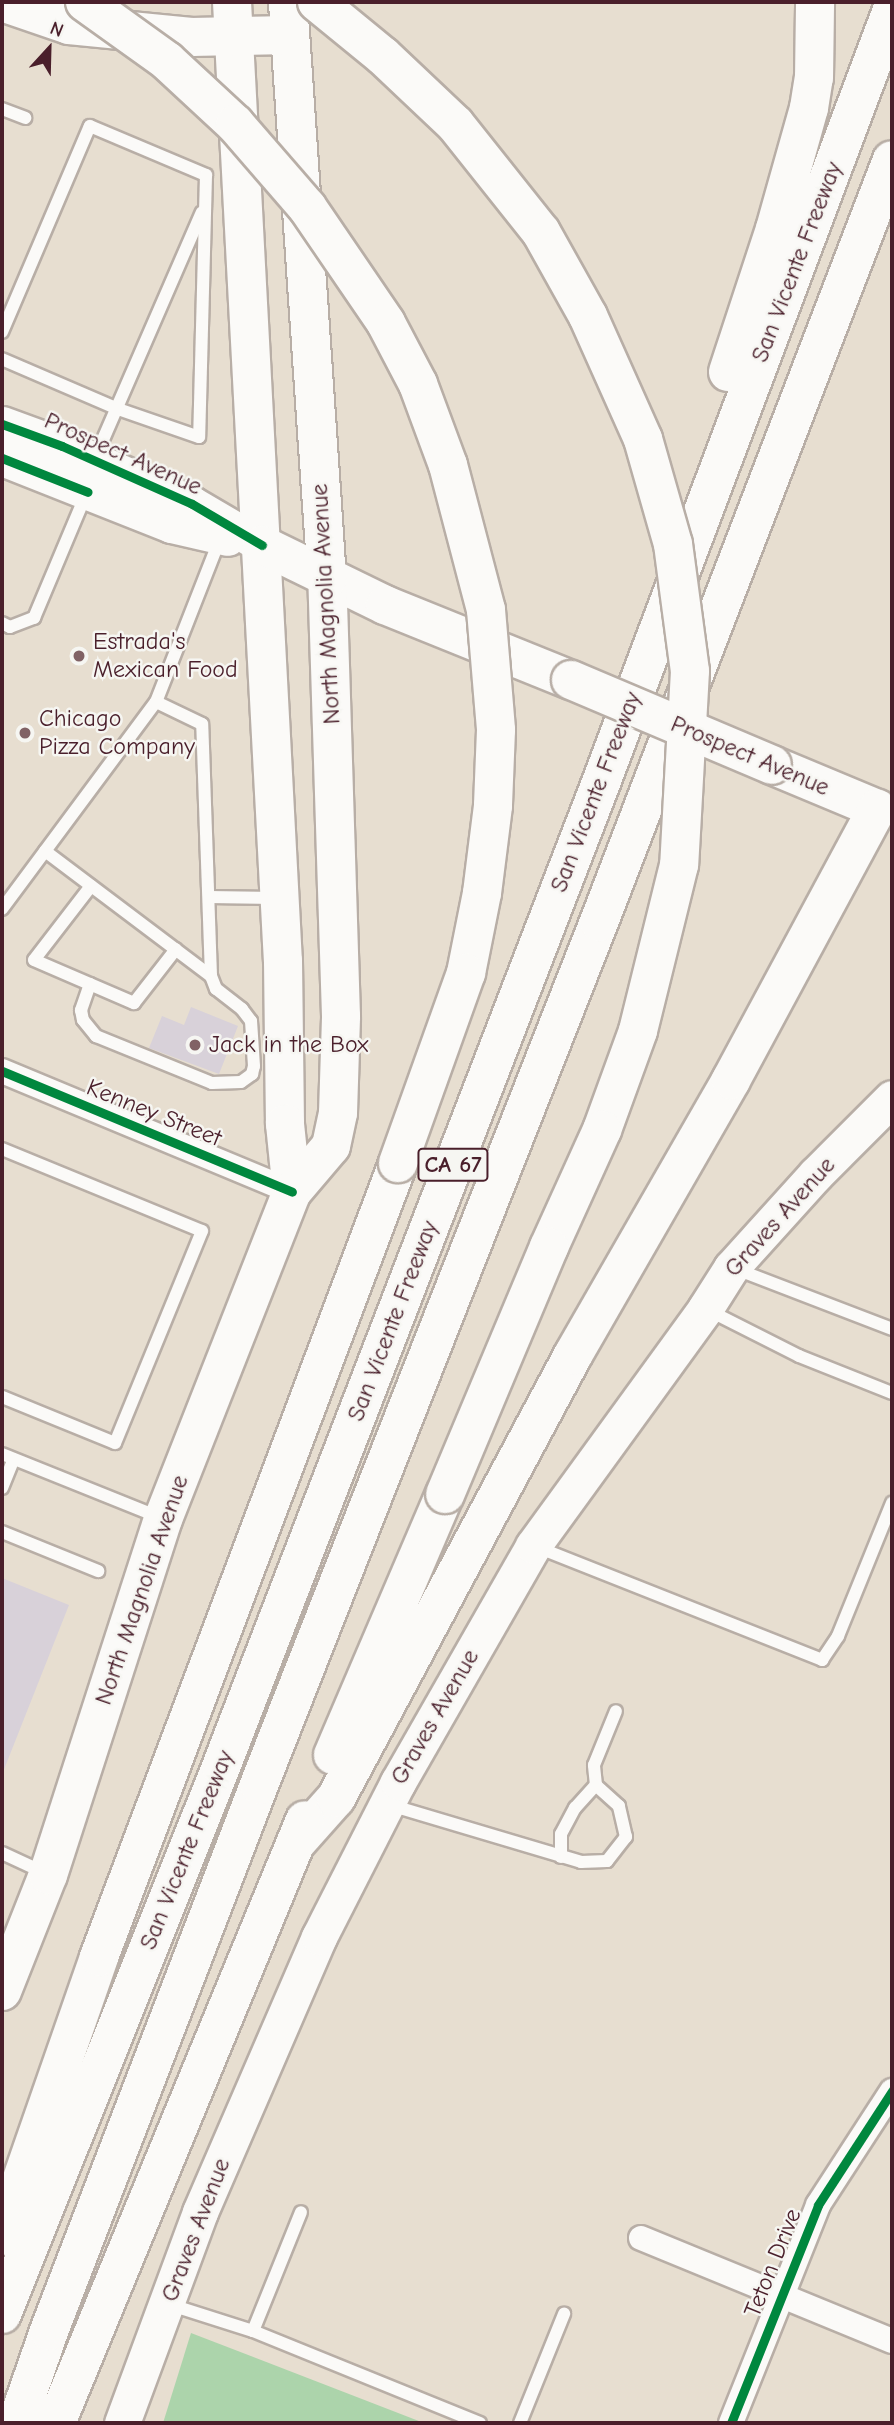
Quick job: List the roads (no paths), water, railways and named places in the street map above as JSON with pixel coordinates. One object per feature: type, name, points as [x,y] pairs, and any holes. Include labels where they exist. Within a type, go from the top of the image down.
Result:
[{"type":"main road","points":[[2,2],[69,24],[191,37],[233,19],[289,19]]},
{"type":"main road","points":[[2,2236],[99,1957],[398,1163],[466,974],[482,893],[493,806],[496,730],[486,610],[448,465],[418,384],[386,323],[307,207],[235,124],[167,61],[85,2]]},
{"type":"main road","points":[[56,2423],[296,1843],[549,1247],[602,1130],[638,1031],[680,865],[690,671],[673,544],[643,439],[588,316],[541,232],[455,124],[383,56],[317,2]]},
{"type":"main road","points":[[601,780],[695,469],[775,229],[809,108],[814,78],[815,2]]},
{"type":"main road","name":"San Vicente Freeway","points":[[2,2314],[221,1767],[601,780],[892,10]]},
{"type":"main road","name":"North Magnolia Avenue","points":[[233,19],[280,898],[286,1043],[285,1124],[292,1192]]},
{"type":"main road","name":"North Magnolia Avenue","points":[[2,1990],[48,1875],[163,1519],[292,1192],[331,1146],[341,1079],[327,579],[289,19]]},
{"type":"main road","name":"San Vicente Freeway","points":[[17,2423],[49,2331],[264,1772],[604,909],[892,160]]},
{"type":"main road","name":"Prospect Avenue","points":[[2,424],[171,525],[262,545]]},
{"type":"main road","name":"Prospect Avenue","points":[[2,458],[91,476],[192,505],[327,579],[884,812]]},
{"type":"main road","points":[[296,1843],[336,1798],[573,1355],[884,812]]},
{"type":"main road","name":"Graves Avenue","points":[[122,2423],[200,2212],[319,1937],[387,1804],[533,1546],[705,1309],[731,1268],[816,1174],[892,1098]]},
{"type":"street","name":"Kenney Street","points":[[2,1071],[292,1192]]},
{"type":"street","name":"Teton Drive","points":[[731,2423],[818,2205],[892,2091]]},
{"type":"street","points":[[641,2238],[892,2342]]},
{"type":"lane","points":[[2,108],[25,118]]},
{"type":"lane","points":[[2,332],[90,126],[206,175],[199,438],[118,409],[2,359]]},
{"type":"lane","points":[[2,623],[10,627],[34,618],[118,409],[205,205]]},
{"type":"lane","points":[[2,909],[156,702],[221,536]]},
{"type":"lane","points":[[90,984],[82,1010],[83,1020],[96,1036],[212,1083],[233,1084],[252,1074],[253,1028],[242,1009],[216,989],[211,976],[202,724],[156,702]]},
{"type":"lane","points":[[45,851],[211,976]]},
{"type":"lane","points":[[91,886],[34,960],[134,1003],[176,949]]},
{"type":"lane","points":[[208,897],[280,898]]},
{"type":"lane","points":[[2,1149],[202,1231],[115,1443],[2,1397]]},
{"type":"lane","points":[[731,1268],[892,1329]]},
{"type":"lane","points":[[705,1309],[799,1356],[892,1393]]},
{"type":"lane","points":[[2,1488],[8,1457],[163,1519]]},
{"type":"lane","points":[[533,1546],[822,1660],[838,1636],[892,1503]]},
{"type":"lane","points":[[2,1532],[98,1571]]},
{"type":"lane","points":[[387,1804],[561,1857],[581,1862],[607,1861],[626,1836],[620,1806],[596,1785],[594,1765],[616,1711]]},
{"type":"lane","points":[[561,1857],[561,1834],[575,1808],[596,1785]]},
{"type":"lane","points":[[2,1853],[48,1875]]},
{"type":"lane","points":[[253,2331],[301,2212]]},
{"type":"lane","points":[[167,2304],[253,2331],[480,2423]]},
{"type":"lane","points":[[520,2423],[564,2314]]},
{"type":"place","name":"Estrada's Mexican Food","points":[[79,656]]},
{"type":"place","name":"Chicago Pizza Company","points":[[25,733]]},
{"type":"place","name":"Jack in the Box","points":[[195,1045]]}]
